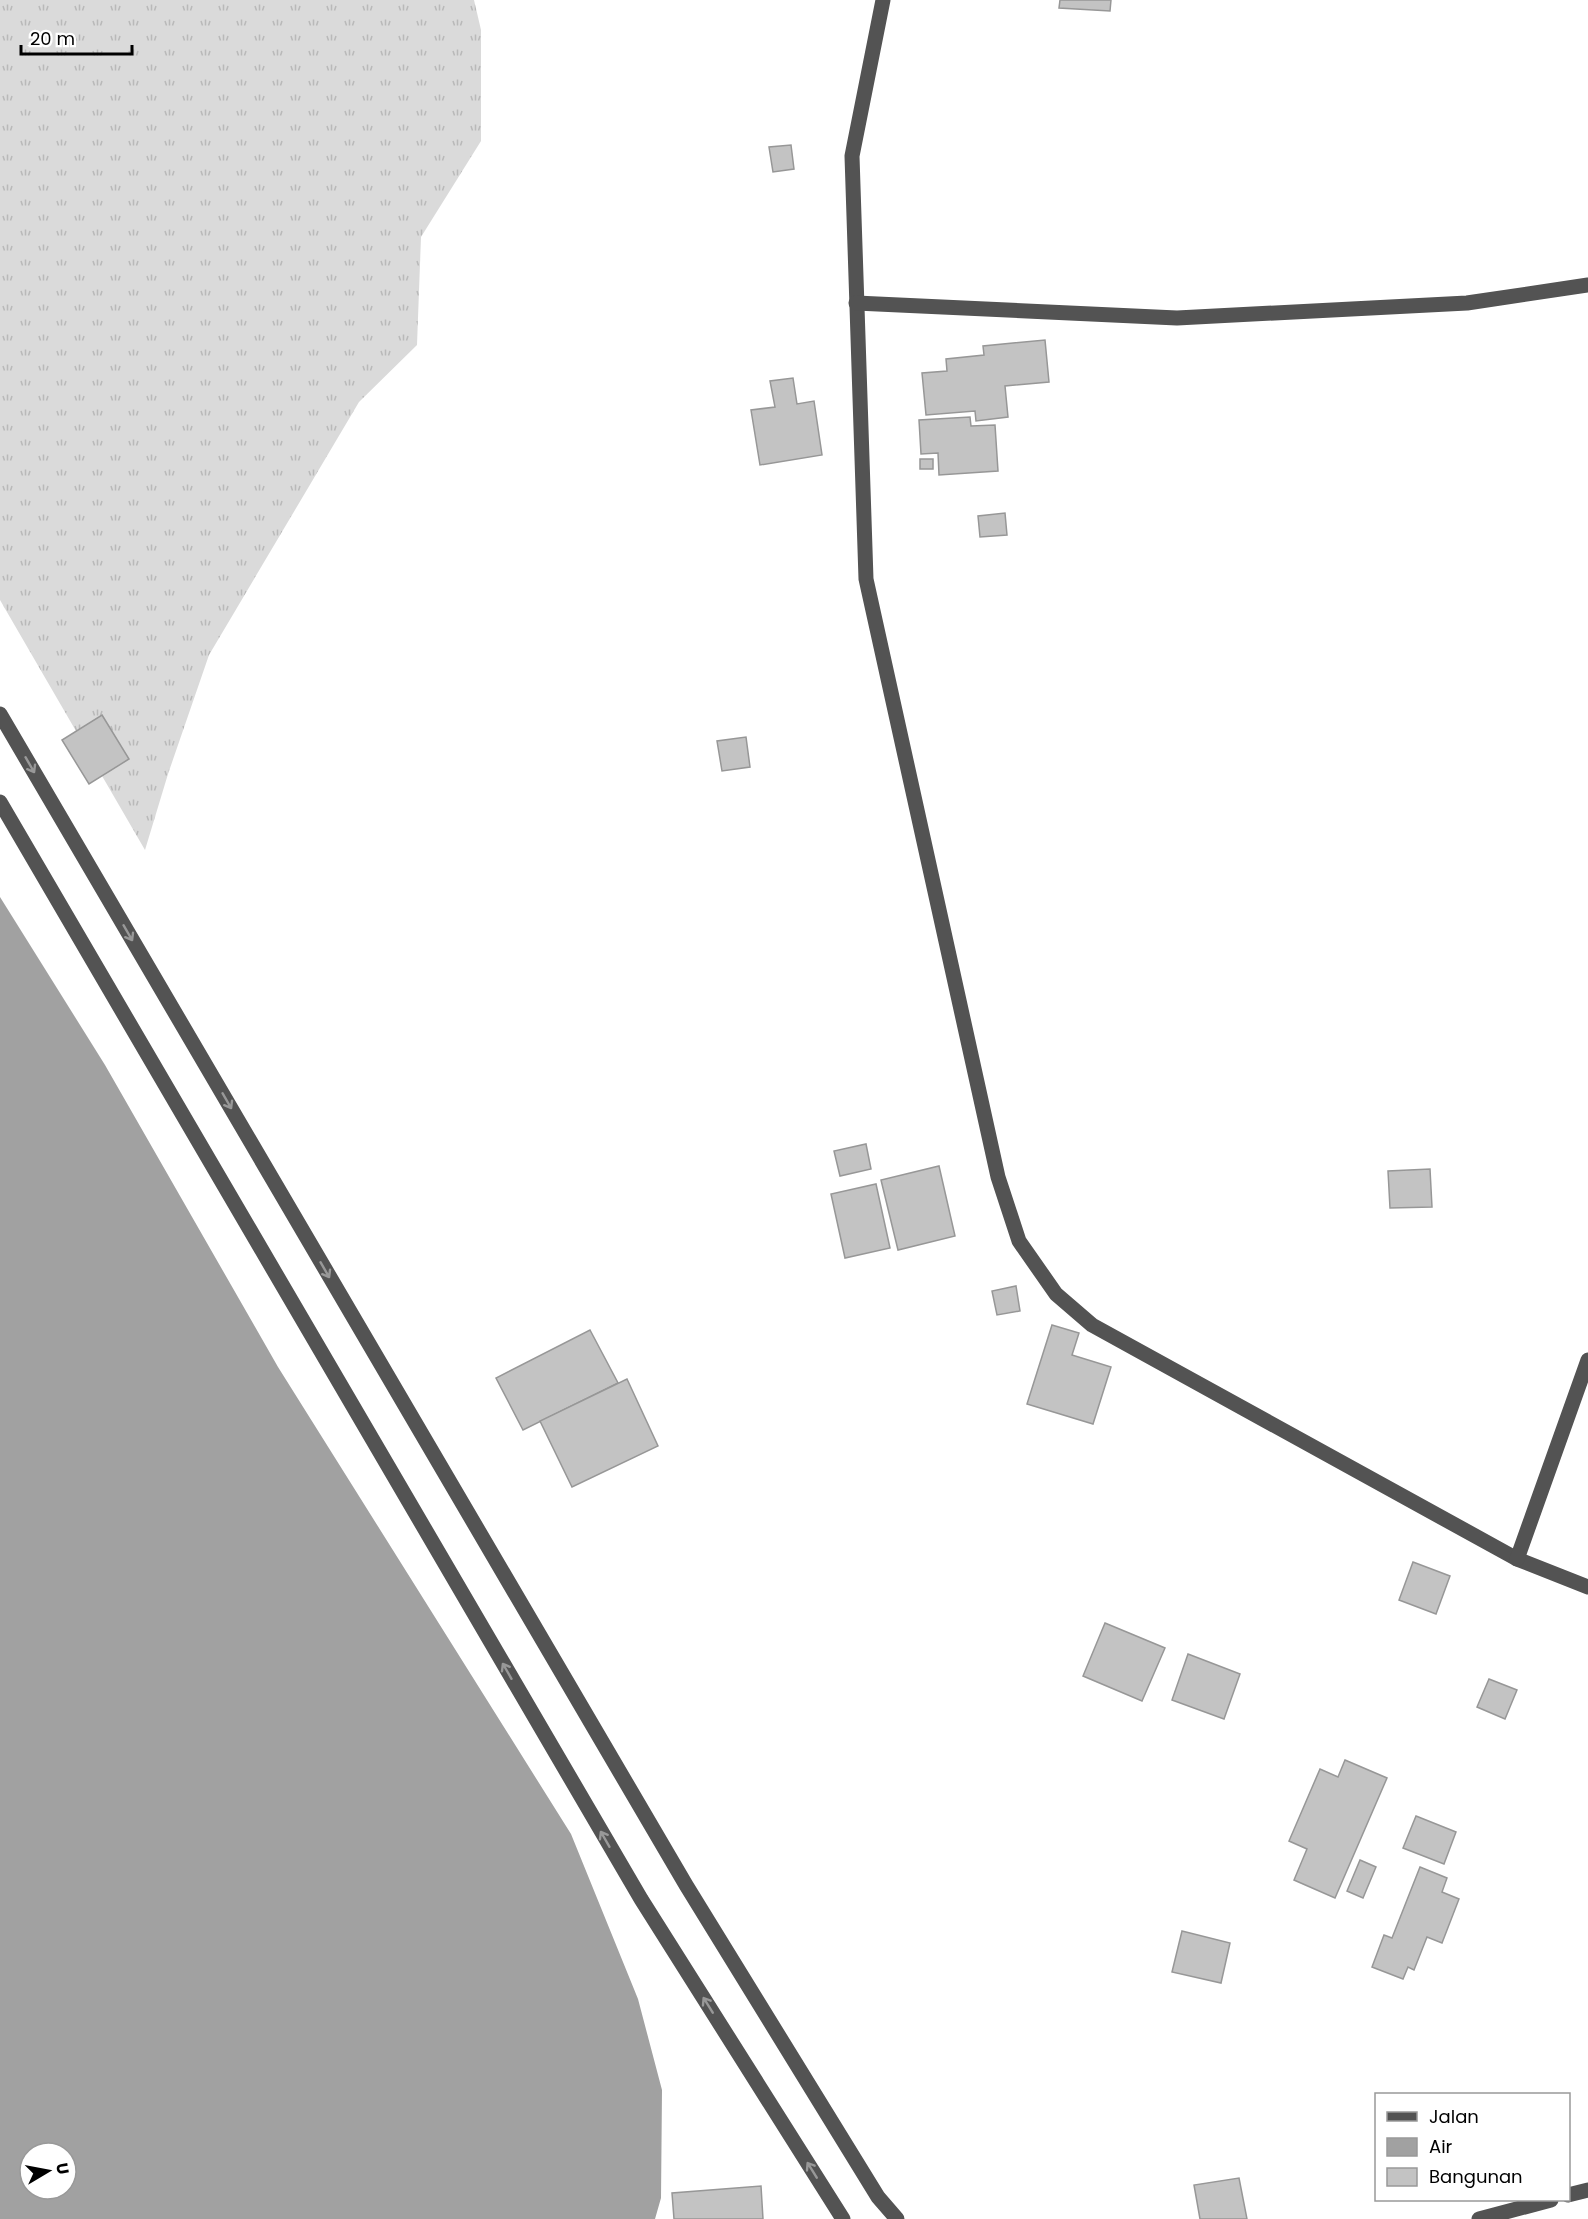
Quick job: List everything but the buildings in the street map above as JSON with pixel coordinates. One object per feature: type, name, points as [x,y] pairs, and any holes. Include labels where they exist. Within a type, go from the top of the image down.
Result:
[{"type":"street","points":[[883,0],[852,156],[866,579],[998,1177],[1019,1241],[1056,1294],[1092,1325],[1517,1559],[1588,1587]]},
{"type":"street","points":[[856,303],[1177,318],[1467,303],[1588,285]]},
{"type":"street","points":[[0,714],[686,1885],[878,2197],[897,2219]]},
{"type":"street","points":[[0,802],[641,1899],[843,2219]]},
{"type":"street","points":[[1517,1559],[1588,1360]]},
{"type":"street","points":[[1570,2195],[1588,2190]]},
{"type":"street","points":[[1479,2219],[1544,2201]]},
{"type":"green space","points":[[0,0],[474,0],[481,30],[481,141],[421,237],[417,345],[359,402],[209,655],[168,774],[145,850],[0,600]]},
{"type":"water","points":[[0,897],[105,1065],[278,1367],[571,1834],[638,1999],[662,2090],[661,2198],[655,2219],[0,2219]]}]
